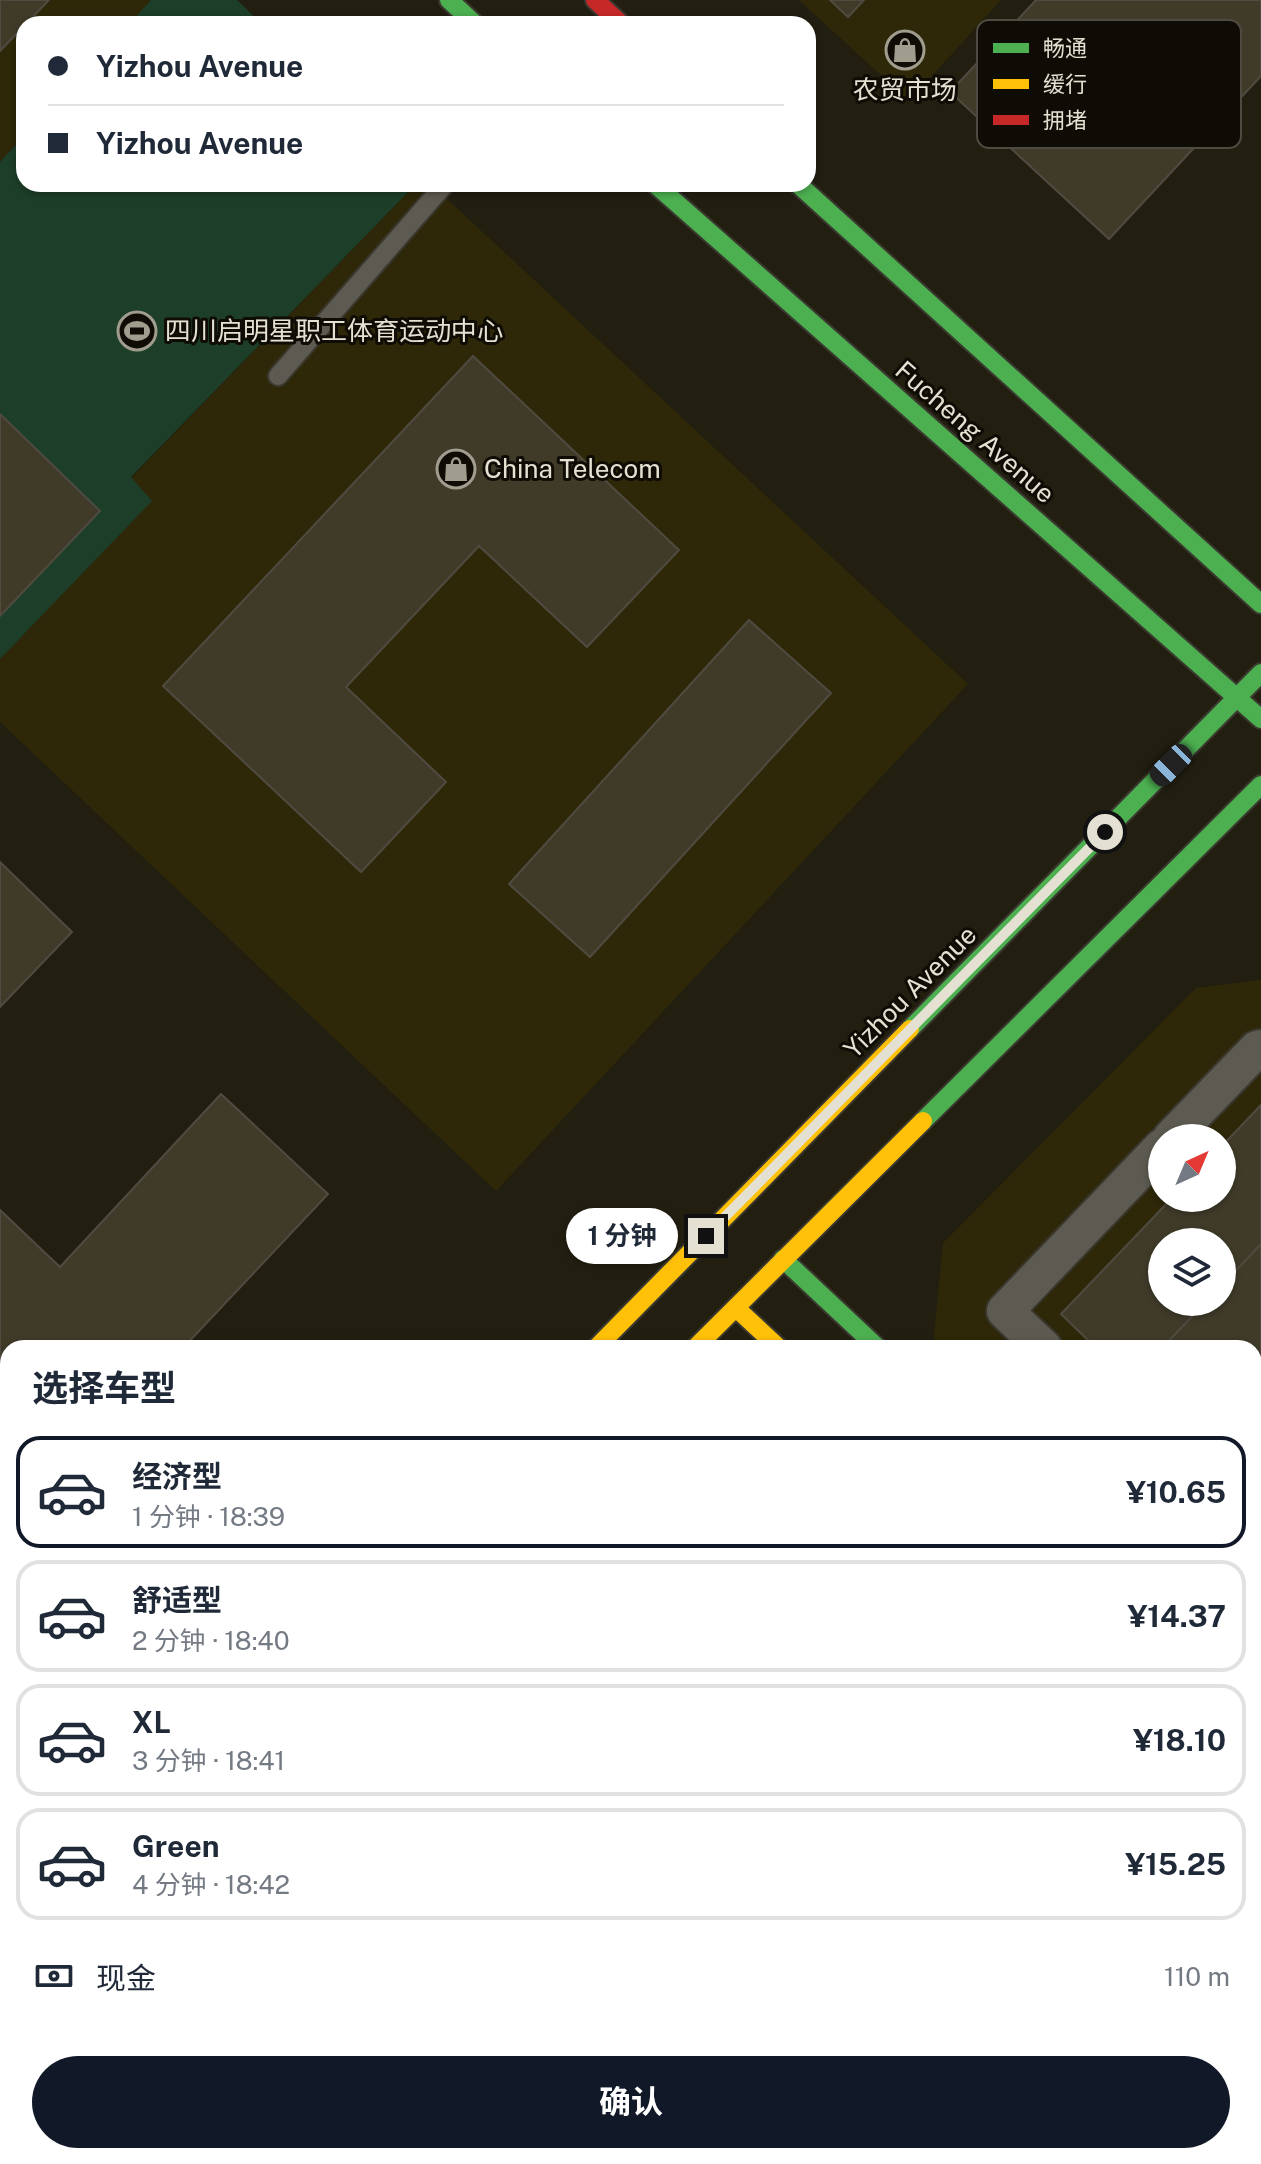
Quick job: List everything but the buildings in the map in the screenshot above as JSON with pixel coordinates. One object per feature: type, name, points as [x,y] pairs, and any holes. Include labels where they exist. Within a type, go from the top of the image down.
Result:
[{"type":"main road","points":[[449,0],[466,16]]},
{"type":"main road","points":[[595,0],[612,16]]},
{"type":"main road","name":"Fucheng Avenue","points":[[664,192],[1261,719]]},
{"type":"main road","points":[[807,192],[1261,604]]},
{"type":"main road","name":"Yizhou Avenue","points":[[604,1340],[1261,673]]},
{"type":"main road","points":[[703,1340],[1261,785]]},
{"type":"main road","points":[[783,1259],[869,1340]]},
{"type":"main road","points":[[736,1308],[770,1340]]},
{"type":"street","points":[[1185,1124],[1261,1048]]},
{"type":"street","points":[[1036,1340],[1005,1311],[1148,1162]]},
{"type":"lane","points":[[278,376],[438,192]]},
{"type":"shaded area","points":[[0,0],[151,0],[136,16],[16,16],[16,145],[0,162]]},
{"type":"shaded area","name":"农贸市场","points":[[799,0],[1001,0],[983,20],[977,20],[977,26],[909,101]]},
{"type":"shaded area","points":[[408,192],[440,192],[968,684],[496,1191],[0,722],[0,659],[151,501],[131,478]]},
{"type":"shaded area","points":[[1261,980],[1261,1340],[934,1340],[943,1243],[1196,988]]},
{"type":"green space","points":[[151,0],[237,0],[254,16],[136,16]]},
{"type":"green space","name":"四川启明星职工体育运动中心","points":[[16,145],[16,192],[408,192],[131,477],[152,501],[0,659],[0,162]]},
{"type":"traffic: fast","points":[[449,0],[466,16]]},
{"type":"traffic: fast","points":[[664,192],[1261,719]]},
{"type":"traffic: fast","points":[[807,192],[1261,604]]},
{"type":"traffic: fast","points":[[910,1029],[1261,673]]},
{"type":"traffic: fast","points":[[923,1121],[1261,785]]},
{"type":"traffic: fast","points":[[783,1259],[869,1340]]},
{"type":"traffic: slow","points":[[604,1340],[910,1029]]},
{"type":"traffic: slow","points":[[703,1340],[923,1121]]},
{"type":"traffic: slow","points":[[736,1308],[770,1340]]},
{"type":"traffic: jam","points":[[595,0],[612,16]]},
{"type":"place","name":"农贸市场","points":[[905,50]]},
{"type":"place","name":"四川启明星职工体育运动中心","points":[[137,331]]},
{"type":"place","name":"China Telecom","points":[[456,469]]},
{"type":"route","points":[[706,1236],[1105,832]]}]
